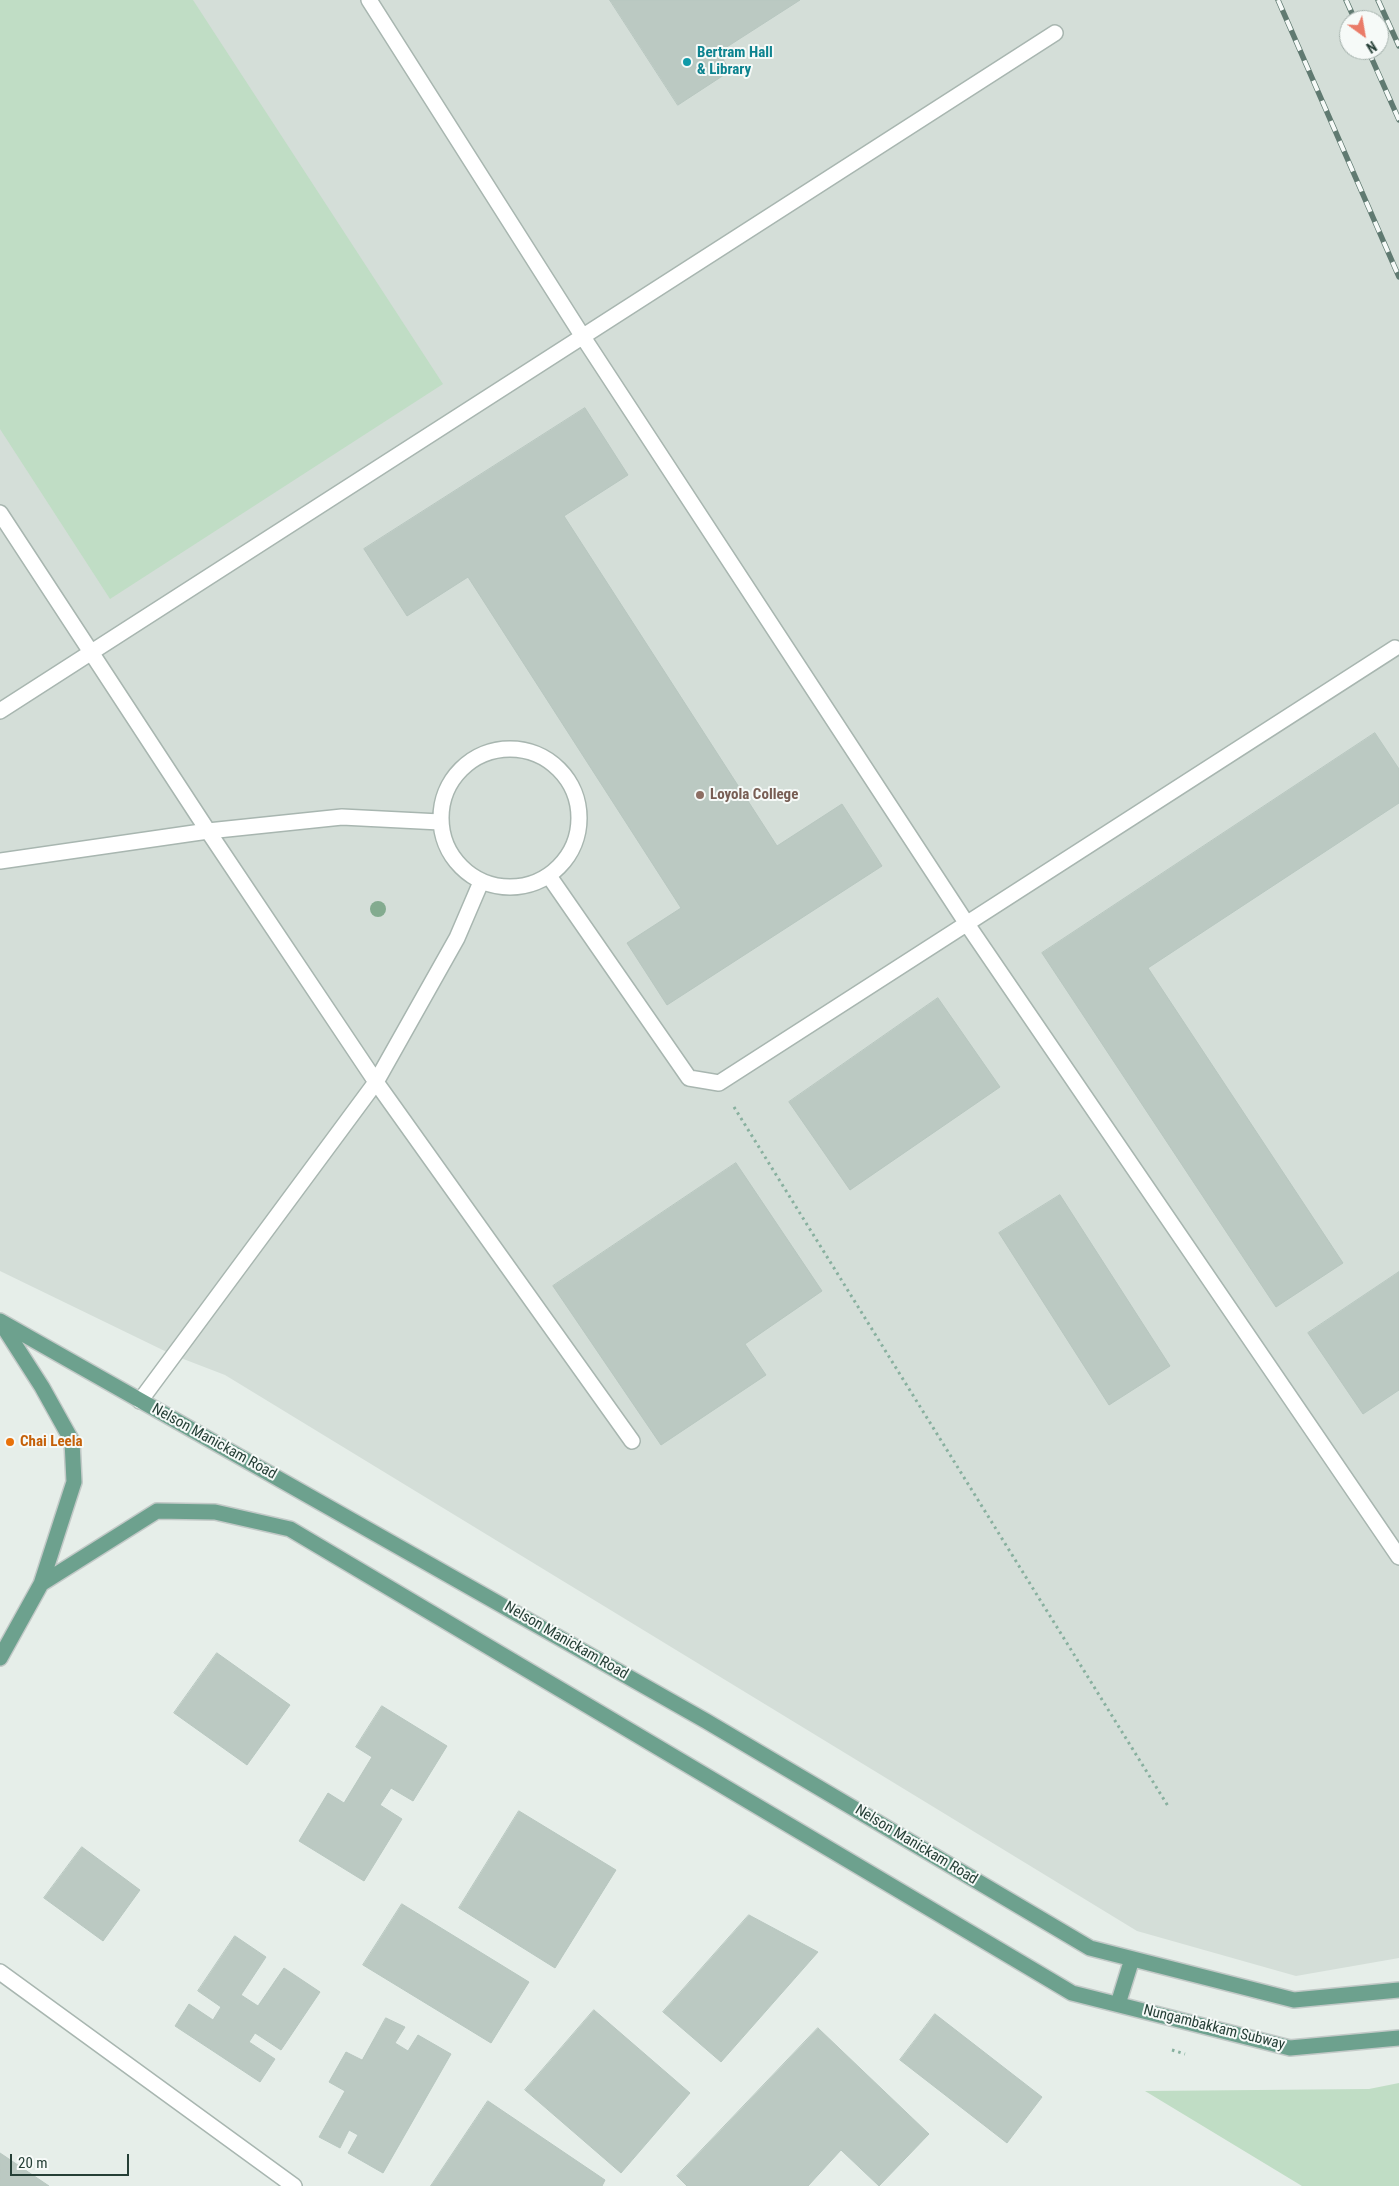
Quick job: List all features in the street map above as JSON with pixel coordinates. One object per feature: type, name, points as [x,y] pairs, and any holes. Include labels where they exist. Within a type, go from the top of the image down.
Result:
[{"type":"main road","name":"Nelson Manickam Road","points":[[0,1321],[706,1721],[1090,1948],[1132,1959]]},
{"type":"main road","points":[[0,1321],[42,1387],[72,1441],[74,1482],[41,1584],[0,1658]]},
{"type":"main road","points":[[41,1584],[157,1512],[214,1512],[290,1529],[1072,1993],[1118,2004],[1132,1959],[1294,2000],[1399,1990]]},
{"type":"main road","name":"Nungambakkam Subway","points":[[1118,2004],[1290,2048],[1399,2038]]},
{"type":"street","points":[[369,0],[583,337],[967,924],[1399,1557]]},
{"type":"street","points":[[0,711],[1055,33]]},
{"type":"street","points":[[0,513],[208,832],[376,1082],[632,1441]]},
{"type":"street","points":[[549,876],[690,1078],[719,1083],[1395,648]]},
{"type":"street","points":[[509,749],[531,752],[550,762],[566,777],[576,797],[579,819],[576,840],[565,860],[549,876],[528,885],[504,888],[481,882],[460,867],[446,846],[440,822],[443,800],[452,780],[468,764],[487,753],[509,749]]},
{"type":"street","points":[[0,861],[208,832],[342,817],[440,822]]},
{"type":"street","points":[[140,1400],[376,1082],[457,938],[481,882]]},
{"type":"street","points":[[0,1972],[294,2186]]},
{"type":"path","points":[[719,1083],[1168,1806]]},
{"type":"shaded area","name":"Loyola College","points":[[0,0],[1399,0],[1399,1958],[1296,1976],[1137,1931],[225,1375],[173,1355],[0,1271]]},
{"type":"green space","points":[[0,0],[193,0],[443,384],[110,599],[0,429]]},
{"type":"green space","points":[[1399,2083],[1399,2186],[1302,2186],[1145,2091],[1369,2089]]},
{"type":"building","name":"Bertram Hall & Library","points":[[610,0],[800,0],[719,52],[730,71],[678,105]]},
{"type":"building","points":[[585,408],[628,475],[564,516],[777,846],[842,804],[882,866],[667,1005],[627,943],[681,908],[468,577],[407,616],[364,549]]},
{"type":"building","points":[[1375,733],[1399,769],[1399,803],[1148,968],[1343,1263],[1276,1307],[1042,953]]},
{"type":"building","points":[[938,998],[1000,1087],[850,1190],[789,1102]]},
{"type":"building","points":[[736,1163],[822,1291],[745,1344],[766,1375],[661,1445],[553,1286]]},
{"type":"building","points":[[1060,1195],[1170,1366],[1109,1405],[999,1233]]},
{"type":"building","points":[[1399,1272],[1399,1390],[1363,1414],[1308,1333]]},
{"type":"building","points":[[217,1653],[290,1705],[247,1765],[174,1713]]},
{"type":"building","points":[[382,1706],[447,1746],[413,1801],[391,1788],[380,1805],[402,1819],[364,1881],[299,1841],[328,1793],[344,1803],[372,1757],[356,1747]]},
{"type":"building","points":[[519,1811],[616,1870],[555,1968],[459,1908]]},
{"type":"building","points":[[82,1847],[140,1890],[103,1941],[44,1898]]},
{"type":"building","points":[[402,1904],[529,1982],[491,2043],[363,1965]]},
{"type":"building","points":[[749,1915],[818,1952],[721,2062],[663,2012]]},
{"type":"building","points":[[235,1936],[266,1957],[241,1995],[258,2006],[284,1968],[320,1992],[281,2050],[255,2033],[249,2042],[275,2059],[260,2082],[175,2026],[189,2004],[213,2020],[221,2007],[198,1991]]},
{"type":"building","points":[[594,2010],[690,2093],[621,2173],[525,2090]]},
{"type":"building","points":[[935,2014],[1042,2097],[1007,2143],[900,2060]]},
{"type":"building","points":[[386,2018],[405,2027],[395,2043],[408,2051],[418,2035],[451,2054],[383,2173],[348,2153],[358,2135],[349,2130],[340,2148],[319,2137],[345,2091],[329,2082],[346,2052],[362,2060]]},
{"type":"building","points":[[818,2028],[929,2134],[879,2186],[841,2150],[808,2186],[687,2186],[677,2176]]},
{"type":"building","points":[[488,2101],[605,2180],[602,2186],[431,2186]]},
{"type":"building","points":[[0,2153],[49,2186],[0,2186]]},
{"type":"railway","points":[[1278,0],[1399,277]]},
{"type":"railway","points":[[1346,0],[1350,10]]},
{"type":"railway","points":[[1378,0],[1399,46]]},
{"type":"railway","points":[[1372,60],[1399,120]]},
{"type":"place","name":"Bertram Hall & Library","points":[[687,62]]},
{"type":"place","name":"Loyola College","points":[[700,795]]},
{"type":"place","name":"Chai Leela","points":[[10,1442]]}]
